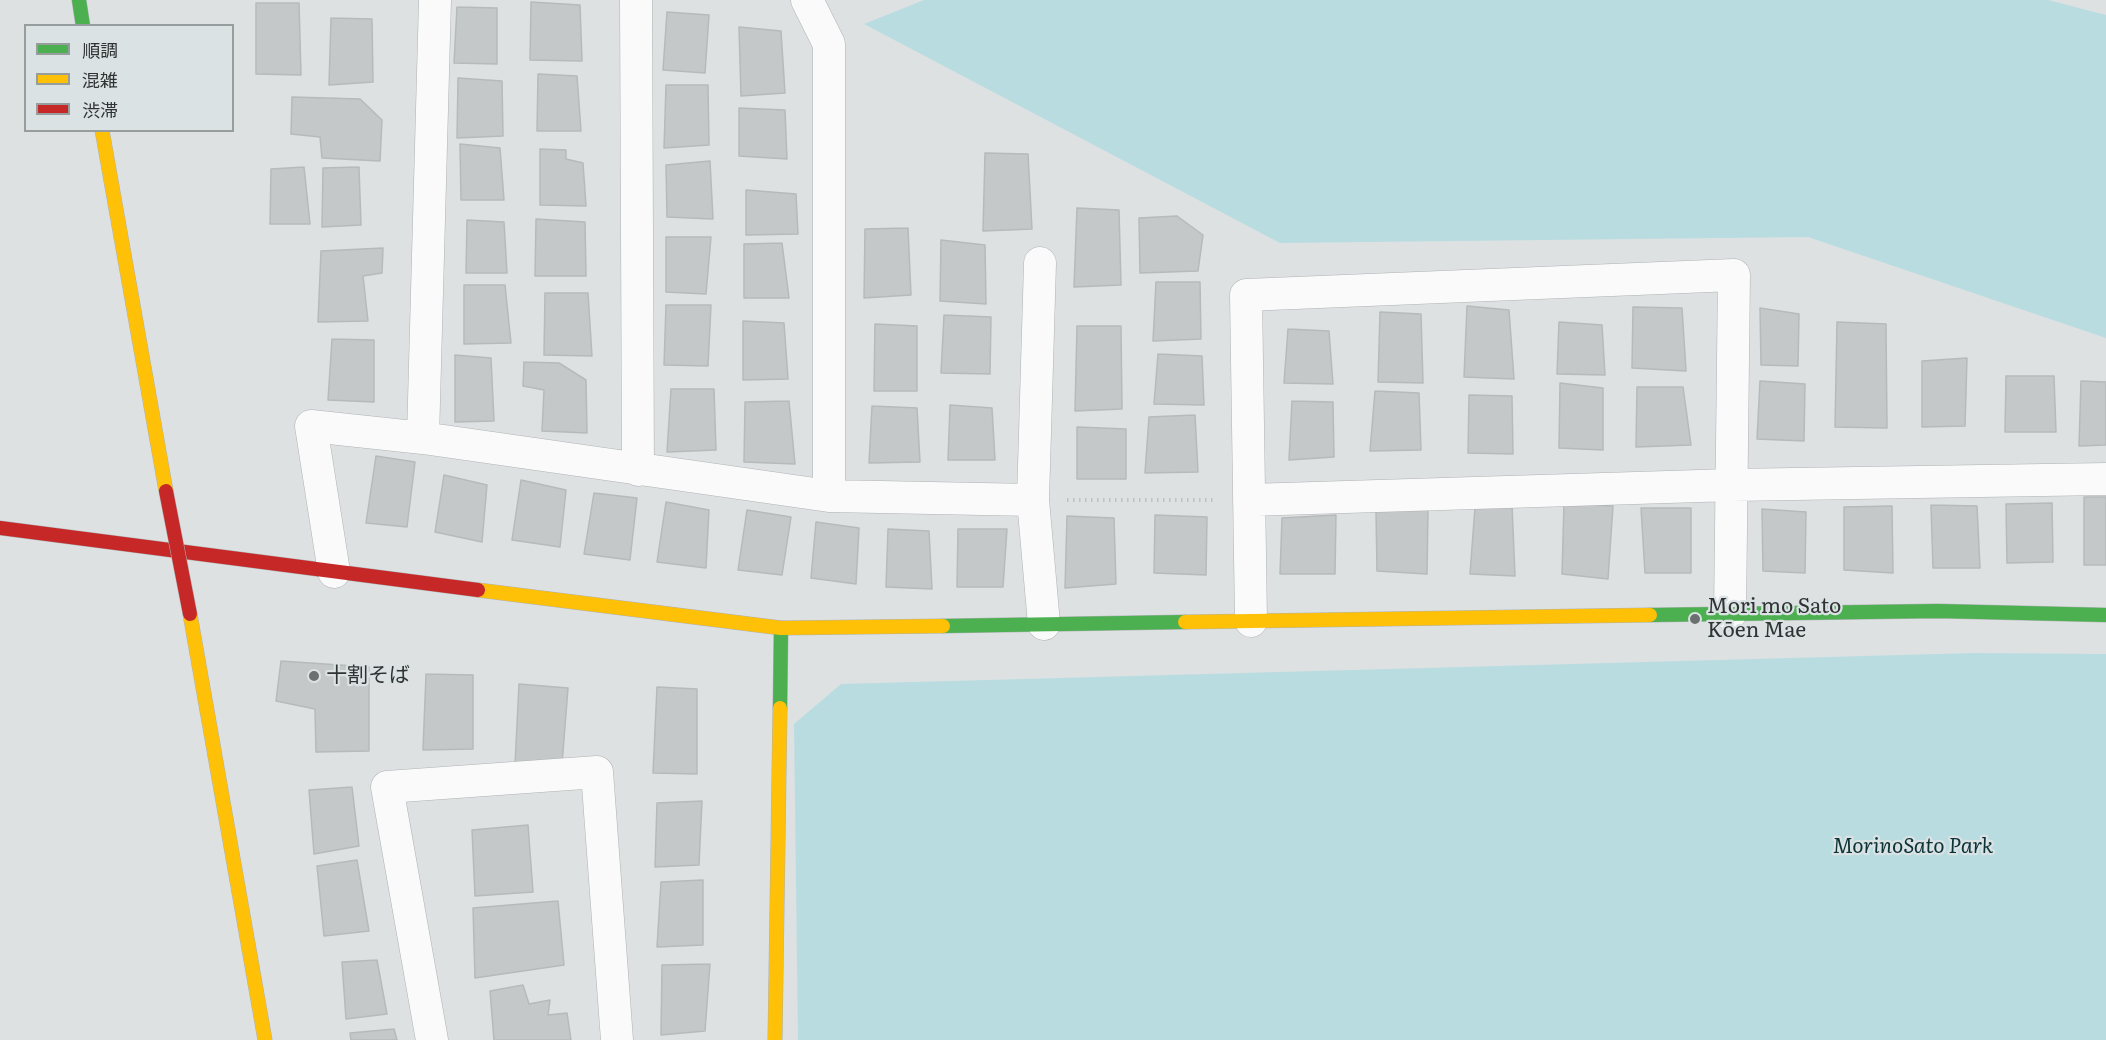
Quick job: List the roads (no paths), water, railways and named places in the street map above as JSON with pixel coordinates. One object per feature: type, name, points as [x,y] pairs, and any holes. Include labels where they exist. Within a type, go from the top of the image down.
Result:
[{"type":"street","points":[[79,0],[83,24]]},
{"type":"street","points":[[423,438],[435,0]]},
{"type":"street","points":[[636,0],[638,470]]},
{"type":"street","points":[[807,0],[829,44],[829,496]]},
{"type":"street","points":[[102,132],[265,1040]]},
{"type":"street","points":[[1040,263],[1033,500],[1044,624]]},
{"type":"street","points":[[1251,621],[1246,295],[1734,275],[1730,614]]},
{"type":"street","points":[[334,572],[311,426],[423,438],[829,496],[1033,500]]},
{"type":"street","points":[[1249,500],[1732,485],[2106,479]]},
{"type":"street","points":[[0,528],[106,544],[781,628],[1938,611],[2106,615]]},
{"type":"street","points":[[775,1040],[781,628]]},
{"type":"street","points":[[432,1040],[387,787],[597,772],[617,1040]]},
{"type":"place","name":"Mori mo Sato Kōen Mae","points":[[1695,619]]},
{"type":"place","name":"十割そば","points":[[314,676]]},
{"type":"park label","name":"MorinoSato Park","points":[[1913,847]]}]
